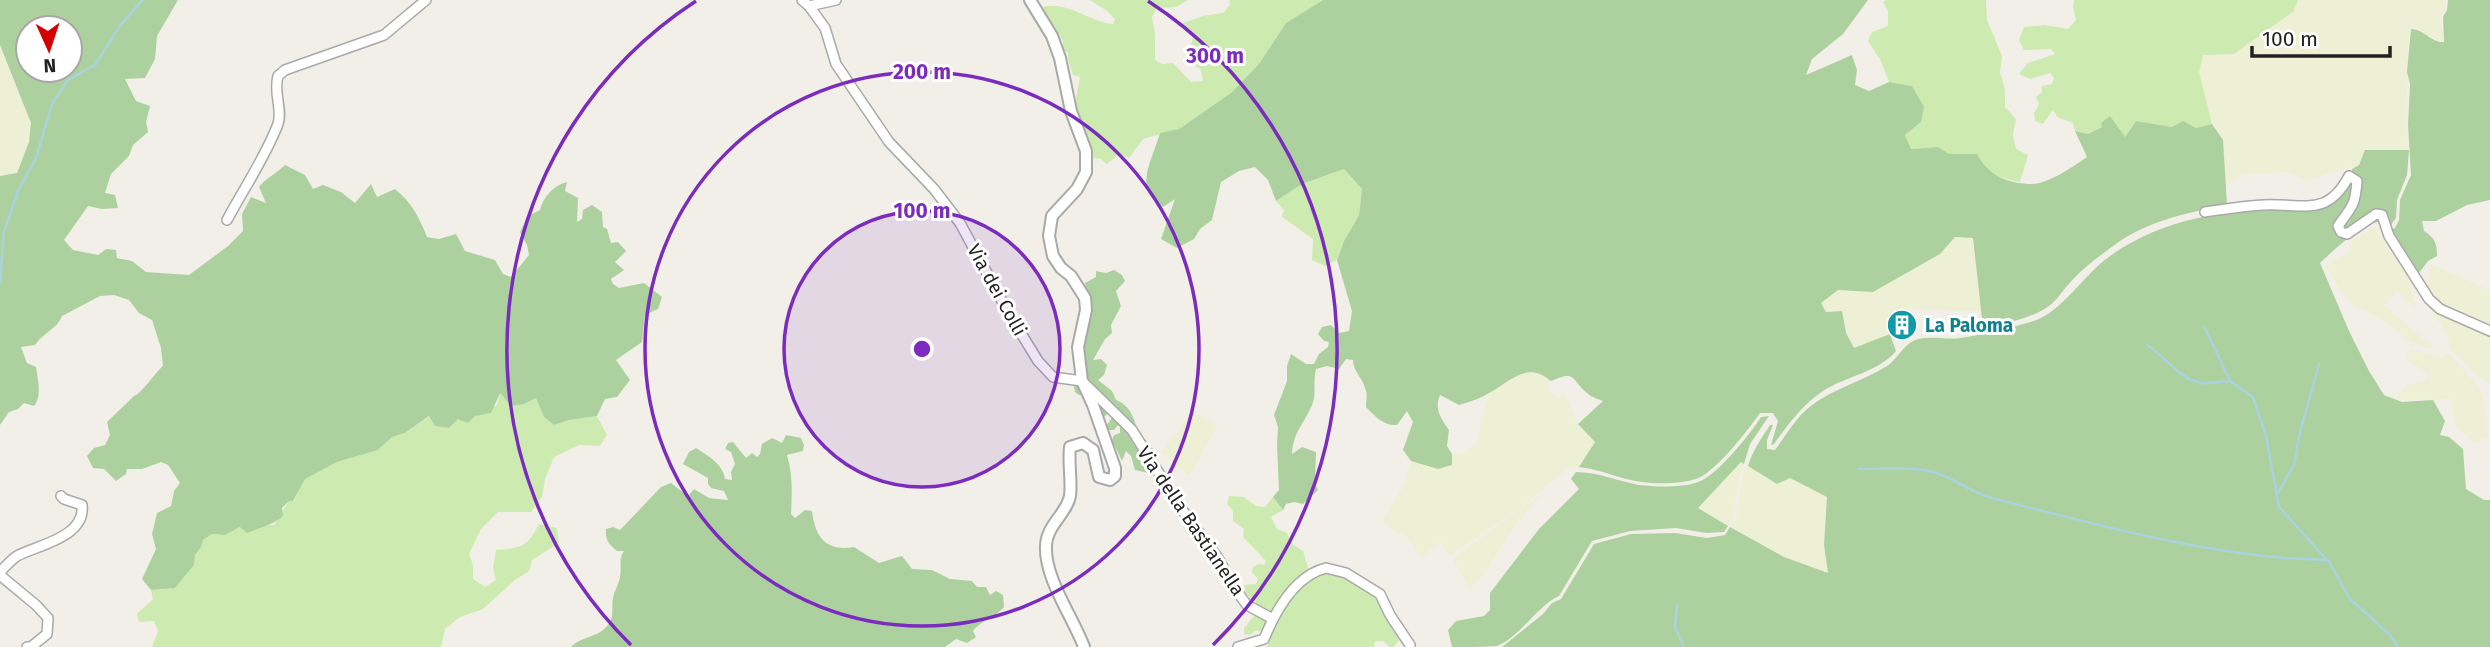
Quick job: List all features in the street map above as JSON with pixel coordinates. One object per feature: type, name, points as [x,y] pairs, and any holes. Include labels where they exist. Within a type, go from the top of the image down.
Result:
[{"type":"street","points":[[227,220],[256,170],[278,123],[278,76],[285,70],[384,36],[411,10],[426,0]]},
{"type":"street","name":"Via dei Colli","points":[[806,3],[836,0]]},
{"type":"street","points":[[1030,0],[1052,36],[1086,151],[1086,172],[1077,189],[1052,216],[1049,236],[1053,256],[1085,298],[1086,310],[1078,347],[1082,381],[1115,468],[1115,476],[1110,480],[1099,477],[1093,450],[1083,443],[1070,447],[1070,496],[1067,505],[1055,520],[1046,543],[1051,573],[1084,647]]},
{"type":"street","name":"Via dei Colli","points":[[806,3],[825,29],[836,64],[889,142],[934,189],[960,223],[1038,361],[1053,377],[1082,381]]},
{"type":"street","points":[[2205,212],[2266,205],[2304,208],[2328,202],[2342,189],[2349,176],[2357,181],[2356,195],[2353,208],[2338,226],[2341,233],[2347,234],[2376,214],[2382,215],[2389,236],[2428,299],[2440,309],[2490,331]]},
{"type":"street","name":"Via della Bastianella","points":[[1082,381],[1132,430],[1180,507],[1216,555],[1247,605],[1273,619]]},
{"type":"street","points":[[27,647],[31,647],[47,634],[48,618],[36,604],[1,576],[1,571],[16,557],[46,545],[67,533],[77,523],[82,513],[82,505],[64,499],[61,495]]},
{"type":"street","points":[[1238,647],[1264,639],[1290,593],[1309,577],[1320,570],[1335,569],[1380,594],[1410,645]]},
{"type":"green space","points":[[0,0],[178,0],[157,36],[155,59],[145,78],[125,79],[136,101],[150,106],[146,122],[148,132],[133,145],[129,156],[111,174],[105,193],[115,195],[118,208],[88,206],[64,240],[73,250],[98,255],[106,249],[116,250],[117,258],[132,261],[146,272],[189,275],[228,246],[243,231],[242,214],[251,197],[266,203],[259,187],[285,165],[305,175],[313,189],[323,185],[341,192],[355,203],[371,184],[377,197],[395,189],[414,211],[427,237],[439,239],[456,234],[465,251],[495,260],[503,274],[511,277],[529,255],[520,232],[528,216],[540,210],[550,192],[567,182],[565,191],[578,198],[577,222],[582,219],[583,210],[592,205],[602,212],[603,227],[607,229],[611,243],[618,242],[626,251],[615,262],[624,270],[611,279],[613,284],[619,288],[644,283],[662,297],[658,309],[645,315],[642,342],[616,360],[630,380],[617,397],[605,399],[597,416],[554,425],[544,417],[536,398],[511,406],[500,393],[491,413],[475,416],[468,423],[458,419],[449,428],[435,426],[429,416],[405,433],[392,437],[378,450],[337,462],[305,479],[293,501],[289,501],[282,508],[283,516],[275,522],[247,533],[240,527],[225,535],[212,534],[203,540],[195,555],[194,565],[175,588],[151,590],[142,579],[156,549],[152,534],[157,513],[171,506],[174,491],[180,483],[168,465],[161,462],[142,469],[127,469],[126,474],[116,481],[104,469],[93,468],[87,456],[94,448],[105,445],[110,435],[107,422],[141,391],[163,366],[161,348],[152,320],[139,313],[129,300],[114,295],[100,296],[62,316],[35,345],[21,347],[27,363],[36,367],[38,398],[34,406],[24,403],[9,412],[0,425],[0,176],[17,173],[29,142],[31,123],[16,84],[84,84],[84,14],[14,14],[14,80],[0,45]]},
{"type":"green space","points":[[1090,0],[1188,0],[1176,7],[1157,8],[1152,17],[1155,60],[1162,64],[1173,63],[1191,82],[1203,81],[1200,69],[1187,60],[1193,37],[1178,25],[1203,16],[1223,13],[1230,5],[1229,0],[1323,0],[1286,23],[1259,64],[1232,92],[1179,129],[1143,139],[1129,158],[1119,154],[1107,164],[1101,159],[1093,158],[1074,110],[1080,77],[1073,75],[1068,53],[1063,49],[1063,41],[1055,27],[1051,26],[1049,17],[1042,12],[1042,7],[1061,6],[1095,20],[1113,24],[1115,19]]},
{"type":"green space","points":[[1323,0],[1868,0],[1843,34],[1812,59],[1806,75],[1852,55],[1857,70],[1855,85],[1869,91],[1889,82],[1912,86],[1924,107],[1921,122],[1905,135],[1911,149],[1938,147],[1949,154],[1977,154],[1987,168],[2000,177],[2032,184],[2053,178],[2087,157],[2075,131],[2088,134],[2102,127],[2101,123],[2110,116],[2125,137],[2136,121],[2172,127],[2183,121],[2196,128],[2212,124],[2223,140],[2227,205],[2172,218],[2132,234],[2085,268],[2049,306],[2026,317],[1983,328],[1973,238],[1955,237],[1940,254],[1873,292],[1838,290],[1821,303],[1826,312],[1842,311],[1846,333],[1854,348],[1890,334],[1896,351],[1880,364],[1832,386],[1815,397],[1774,444],[1771,445],[1778,421],[1773,413],[1760,413],[1712,469],[1696,479],[1683,482],[1642,482],[1579,467],[1595,442],[1578,424],[1603,401],[1589,394],[1569,376],[1551,381],[1534,373],[1520,374],[1483,396],[1459,405],[1440,395],[1438,409],[1449,430],[1447,446],[1452,454],[1452,465],[1438,469],[1411,461],[1403,450],[1413,422],[1407,411],[1397,425],[1388,424],[1376,417],[1366,407],[1366,390],[1353,360],[1346,359],[1339,369],[1327,366],[1316,369],[1313,402],[1293,446],[1292,454],[1302,447],[1316,452],[1315,483],[1318,490],[1303,504],[1286,504],[1283,510],[1273,497],[1279,490],[1278,427],[1274,415],[1287,381],[1287,366],[1291,354],[1306,364],[1314,364],[1319,354],[1328,347],[1329,342],[1324,341],[1318,334],[1322,327],[1331,325],[1339,333],[1349,331],[1352,311],[1337,260],[1359,215],[1362,189],[1344,169],[1302,184],[1276,201],[1268,180],[1255,167],[1239,171],[1221,182],[1212,220],[1200,229],[1194,239],[1177,248],[1161,239],[1175,199],[1163,207],[1148,192],[1146,183],[1149,164],[1160,133],[1179,129],[1232,92],[1259,64],[1286,23]]},
{"type":"green space","points":[[1986,0],[1987,20],[2002,56],[2000,72],[2005,90],[2005,107],[2016,119],[2013,134],[2016,149],[2028,155],[2020,182],[1994,174],[1976,154],[1948,154],[1938,147],[1911,149],[1905,135],[1921,122],[1912,86],[1889,82],[1880,59],[1868,41],[1872,32],[1888,26],[1888,11],[1883,2]]},
{"type":"green space","points":[[2074,0],[2298,0],[2293,12],[2234,54],[2203,55],[2199,72],[2212,124],[2196,128],[2184,122],[2172,127],[2136,121],[2125,137],[2102,127],[2087,134],[2075,131],[2073,123],[2057,117],[2053,110],[2043,124],[2035,121],[2034,113],[2039,104],[2036,97],[2042,92],[2042,86],[2052,84],[2054,78],[2050,73],[2030,79],[2019,74],[2028,63],[2055,54],[2051,49],[2024,50],[2019,40],[2024,27],[2045,25],[2068,29],[2076,20]]},
{"type":"green space","points":[[2298,0],[2446,0],[2446,9],[2441,17],[2443,40],[2431,38],[2416,28],[2409,28],[2406,125],[2409,150],[2365,150],[2359,165],[2307,180],[2287,172],[2242,174],[2224,187],[2223,140],[2212,124],[2199,72],[2203,55],[2234,54],[2293,13]]},
{"type":"green space","points":[[2448,0],[2490,0],[2490,200],[2467,205],[2436,221],[2422,221],[2424,231],[2435,241],[2437,256],[2428,261],[2419,273],[2400,262],[2378,222],[2356,233],[2320,263],[2349,331],[2384,395],[2402,402],[2433,400],[2445,421],[2440,435],[2449,437],[2463,449],[2466,489],[2484,500],[2490,500],[2490,647],[1502,647],[1543,614],[1552,603],[1561,599],[1594,544],[1631,534],[1675,533],[1707,538],[1725,535],[1730,527],[1784,557],[1828,573],[1824,545],[1827,497],[1790,478],[1777,484],[1748,466],[1750,460],[1770,425],[1773,425],[1767,440],[1767,449],[1775,450],[1812,405],[1887,366],[1914,341],[1961,338],[2034,321],[2064,301],[2110,256],[2161,229],[2215,215],[2328,204],[2349,178],[2355,182],[2354,195],[2339,234],[2381,216],[2387,232],[2395,228],[2399,220],[2400,200],[2411,175],[2408,125],[2410,84],[2407,72],[2411,29],[2444,42],[2443,17]]},
{"type":"green space","points":[[0,45],[31,123],[29,141],[17,174],[0,176]]},
{"type":"green space","points":[[2365,150],[2409,150],[2407,175],[2397,200],[2396,218],[2389,228],[2383,214],[2347,232],[2340,226],[2357,196],[2352,169],[2359,165]]},
{"type":"green space","points":[[1344,169],[1362,189],[1359,215],[1337,260],[1325,266],[1312,260],[1313,239],[1282,217],[1284,210],[1276,201],[1302,184]]},
{"type":"green space","points":[[2374,227],[2411,282],[2417,308],[2397,292],[2384,305],[2433,347],[2425,348],[2408,340],[2378,317],[2355,306],[2341,291],[2325,265],[2351,251],[2349,243]]},
{"type":"green space","points":[[1955,237],[1973,238],[1982,311],[1894,309],[1890,334],[1854,349],[1846,333],[1826,313],[1821,302],[1838,290],[1873,292],[1940,254]]},
{"type":"green space","points":[[2430,264],[2490,290],[2490,328],[2441,307],[2427,294]]},
{"type":"green space","points":[[1114,270],[1122,275],[1125,281],[1116,291],[1121,306],[1111,325],[1112,333],[1105,339],[1093,360],[1101,359],[1107,365],[1104,375],[1098,380],[1112,391],[1116,400],[1132,414],[1139,434],[1134,440],[1135,443],[1139,445],[1145,439],[1153,449],[1150,458],[1152,469],[1149,473],[1135,470],[1131,456],[1126,451],[1122,461],[1112,440],[1114,435],[1120,433],[1120,427],[1118,425],[1114,430],[1107,430],[1106,426],[1112,418],[1109,412],[1102,419],[1098,402],[1087,392],[1079,395],[1075,392],[1073,382],[1086,367],[1083,361],[1083,311],[1080,304],[1089,298],[1085,283],[1096,277],[1096,271],[1106,273]]},
{"type":"green space","points":[[2424,299],[2490,334],[2490,382],[2479,377],[2450,349],[2448,336]]},
{"type":"green space","points":[[2411,349],[2442,357],[2448,353],[2476,384],[2484,400],[2488,438],[2474,442],[2454,425],[2451,399],[2405,400],[2396,397],[2407,385],[2426,381],[2427,373],[2406,359]]},
{"type":"green space","points":[[1523,373],[1541,373],[1551,381],[1548,388],[1557,397],[1565,394],[1578,424],[1595,442],[1579,467],[1569,468],[1521,507],[1450,556],[1440,542],[1422,557],[1402,531],[1398,534],[1382,521],[1404,485],[1411,461],[1438,469],[1452,465],[1452,454],[1464,454],[1476,444],[1491,392]]},
{"type":"green space","points":[[500,392],[524,404],[536,398],[544,417],[554,425],[597,416],[607,435],[600,446],[579,445],[554,457],[545,479],[542,497],[531,512],[498,512],[481,529],[469,554],[473,565],[473,579],[485,587],[496,580],[493,568],[496,550],[523,545],[539,524],[557,528],[559,543],[532,560],[529,571],[483,609],[460,617],[445,629],[441,647],[152,647],[158,631],[154,621],[139,622],[137,614],[153,599],[151,590],[175,588],[194,565],[195,555],[203,540],[212,534],[225,535],[240,527],[274,525],[289,501],[294,501],[304,479],[337,462],[378,450],[392,437],[405,433],[430,416],[435,426],[449,428],[458,419],[475,416],[497,405]]},
{"type":"green space","points":[[1193,412],[1217,426],[1189,476],[1161,452]]},
{"type":"green space","points":[[1769,416],[1750,444],[1744,464],[1741,462],[1698,508],[1728,526],[1724,532],[1706,533],[1676,528],[1630,531],[1592,541],[1559,596],[1544,606],[1513,636],[1497,646],[1452,647],[1448,630],[1456,621],[1484,616],[1490,610],[1490,593],[1539,529],[1579,489],[1571,479],[1576,472],[1592,473],[1646,486],[1677,486],[1698,482],[1723,463],[1761,417]]},
{"type":"green space","points":[[786,435],[801,438],[804,445],[803,451],[787,455],[791,477],[791,514],[795,518],[805,510],[812,511],[819,535],[829,545],[854,547],[879,563],[902,556],[912,569],[932,570],[950,579],[972,581],[977,587],[986,587],[990,595],[996,591],[1003,595],[1004,607],[976,627],[973,631],[976,637],[967,643],[956,639],[945,647],[571,647],[604,629],[611,619],[624,551],[617,551],[610,544],[606,529],[613,527],[620,530],[661,487],[671,483],[688,496],[694,489],[709,498],[728,500],[724,491],[711,488],[708,478],[683,464],[689,452],[696,448],[710,457],[718,465],[725,479],[732,480],[731,472],[735,464],[731,452],[725,449],[728,443],[733,442],[746,458],[752,453],[757,457],[762,444],[772,438],[782,443]]},
{"type":"green space","points":[[1741,461],[1744,464],[1733,519],[1728,526],[1697,509]]},
{"type":"green space","points":[[1747,465],[1777,484],[1790,478],[1827,497],[1824,545],[1829,574],[1784,557],[1730,527],[1736,520]]},
{"type":"green space","points":[[1542,493],[1513,529],[1487,570],[1470,589],[1452,559]]},
{"type":"green space","points":[[1229,496],[1244,497],[1256,506],[1265,507],[1273,497],[1283,510],[1271,517],[1277,529],[1287,533],[1292,544],[1303,551],[1309,571],[1264,631],[1255,631],[1250,635],[1244,634],[1244,628],[1256,614],[1256,602],[1246,594],[1244,585],[1256,584],[1258,579],[1252,572],[1253,567],[1264,565],[1266,561],[1243,537],[1244,529],[1233,521],[1233,511],[1227,504]]},
{"type":"green space","points":[[1326,571],[1344,575],[1381,600],[1399,640],[1394,647],[1383,641],[1375,641],[1374,647],[1267,647],[1287,605],[1314,578]]},
{"type":"waterway","points":[[0,283],[4,232],[18,191],[36,158],[52,104],[68,80],[96,64],[121,24],[143,0]]},
{"type":"waterway","points":[[2204,326],[2230,381],[2253,397],[2266,436],[2279,507],[2327,560]]},
{"type":"waterway","points":[[2147,345],[2193,381],[2230,381]]},
{"type":"waterway","points":[[2278,493],[2294,465],[2300,432],[2319,364]]},
{"type":"waterway","points":[[1859,469],[1921,469],[1945,476],[1992,498],[2159,539],[2244,554],[2328,560],[2350,599],[2390,635],[2398,647]]},
{"type":"waterway","points":[[1677,605],[1675,627],[1684,647]]},
{"type":"place","name":"La Paloma","points":[[1902,325]]}]
